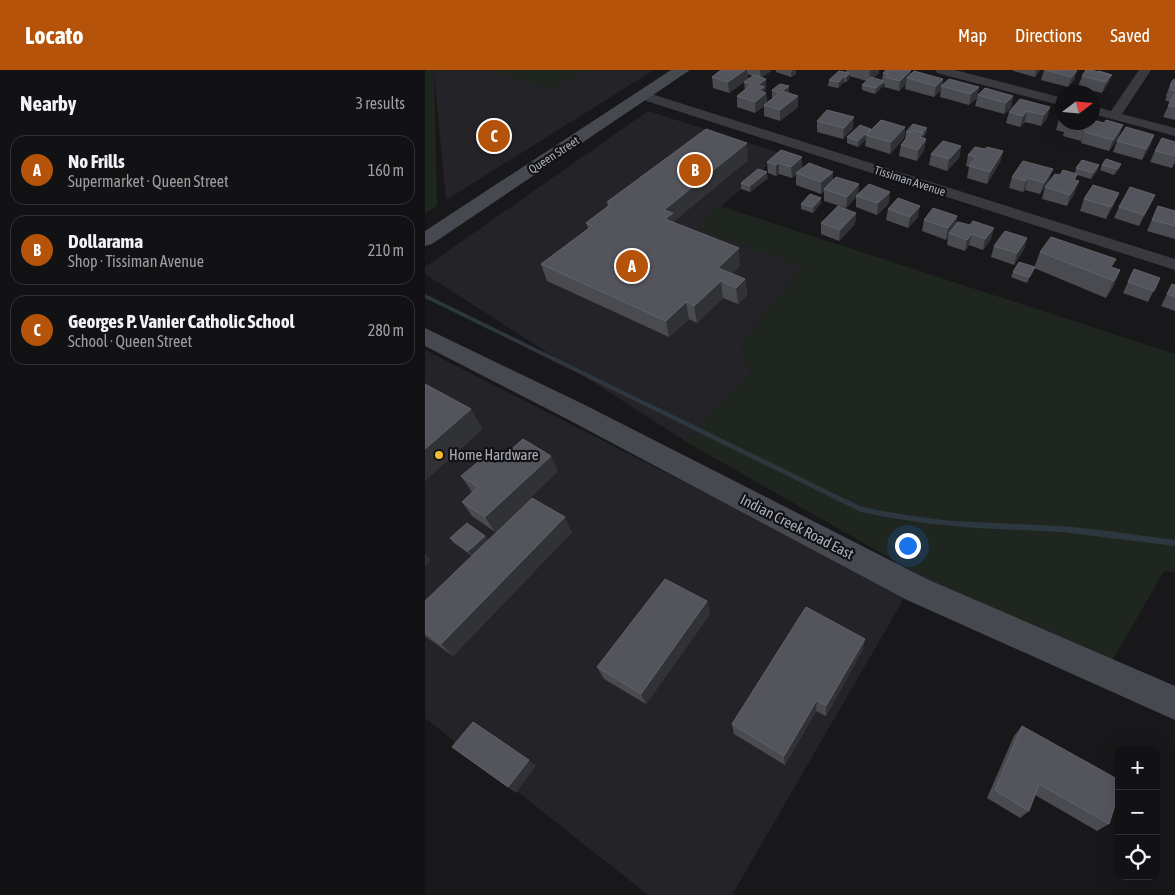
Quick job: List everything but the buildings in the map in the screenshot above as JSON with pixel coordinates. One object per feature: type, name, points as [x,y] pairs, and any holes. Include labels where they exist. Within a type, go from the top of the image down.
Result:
[{"type":"main road","name":"Queen Street","points":[[425,240],[682,70]]},
{"type":"main road","name":"Indian Creek Road East","points":[[425,336],[918,590],[1175,703]]},
{"type":"street","points":[[941,70],[1055,100]]},
{"type":"street","points":[[1115,116],[1145,70]]},
{"type":"street","name":"Tissiman Avenue","points":[[645,96],[1175,265]]},
{"type":"street","points":[[1100,112],[1175,132]]},
{"type":"shaded area","points":[[425,70],[440,70],[434,73],[437,206],[425,213]]},
{"type":"shaded area","points":[[440,70],[654,70],[446,200],[434,73]]},
{"type":"shaded area","points":[[492,70],[586,70],[550,91]]},
{"type":"shaded area","points":[[648,111],[781,153],[698,227],[802,267],[741,344],[751,375],[685,441],[425,274],[425,267]]},
{"type":"shaded area","points":[[720,206],[1175,354],[1175,572],[1164,571],[1112,661],[930,581],[685,441],[751,375],[741,344],[802,267],[697,228]]},
{"type":"shaded area","points":[[425,350],[906,595],[732,895],[648,895],[425,718]]},
{"type":"waterway","points":[[425,296],[861,509],[931,521],[1062,529],[1175,543]]},
{"type":"place","name":"Georges P. Vanier Catholic School","points":[[494,136]]},
{"type":"place","name":"Dollarama","points":[[695,170]]},
{"type":"place","name":"No Frills","points":[[632,266]]},
{"type":"place","name":"Home Hardware","points":[[439,455]]}]
